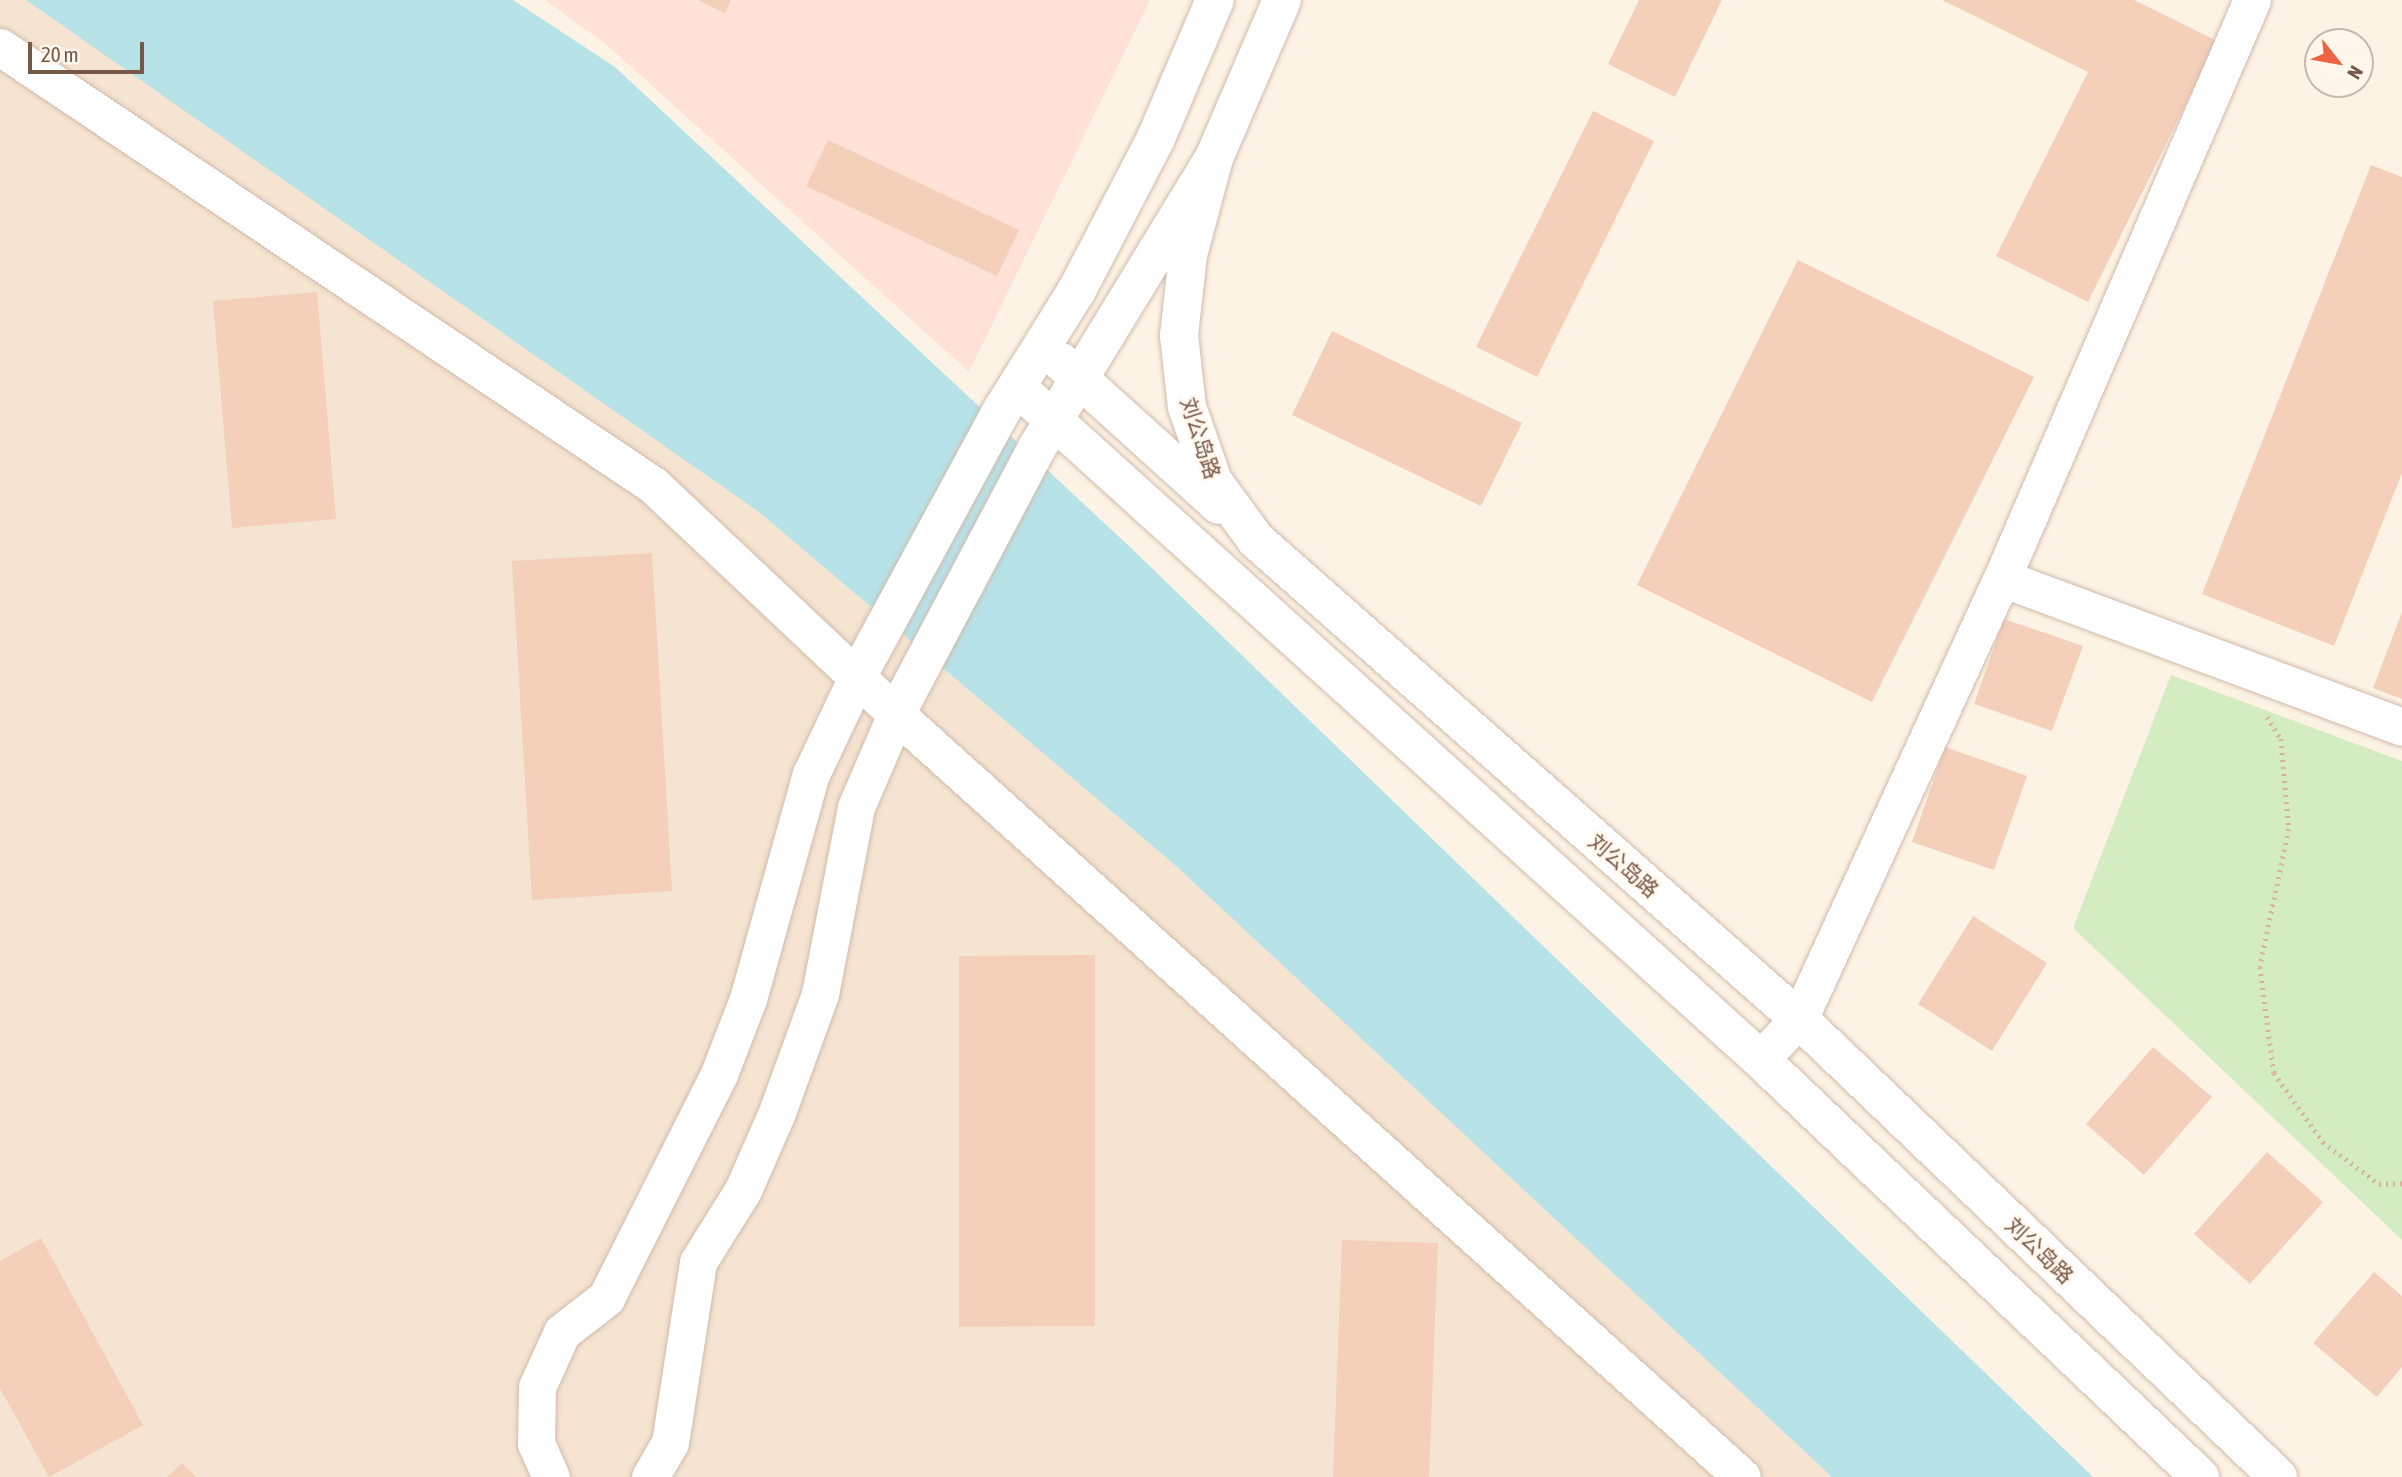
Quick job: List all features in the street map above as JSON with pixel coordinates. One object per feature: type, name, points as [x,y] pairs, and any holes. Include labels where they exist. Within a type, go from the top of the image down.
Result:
[{"type":"main road","points":[[857,677],[1156,138],[1215,0]]},
{"type":"main road","name":"刘公岛路","points":[[896,714],[1046,433],[1214,158],[1282,0]]},
{"type":"main road","name":"刘公岛路","points":[[1214,158],[1188,255],[1179,335],[1187,407],[1213,481],[1256,540],[1799,1019],[2278,1477]]},
{"type":"main road","points":[[1042,345],[1256,540]]},
{"type":"main road","points":[[1009,399],[1760,1059],[2200,1477]]},
{"type":"street","points":[[1760,1059],[1799,1019],[2002,578],[2252,0]]},
{"type":"street","points":[[0,47],[653,485],[896,714],[1742,1477]]},
{"type":"street","points":[[2002,578],[2402,727]]},
{"type":"street","points":[[551,1477],[536,1444],[537,1387],[562,1332],[606,1298],[719,1074],[748,999],[811,774],[857,677]]},
{"type":"street","points":[[650,1477],[670,1443],[698,1262],[743,1190],[794,1067],[820,995],[856,807],[896,714]]},
{"type":"path","points":[[2262,709],[2281,739],[2289,829],[2260,967],[2274,1073],[2323,1142],[2379,1184],[2402,1183]]},
{"type":"shaded area","points":[[0,0],[26,0],[46,13],[759,512],[1176,866],[1832,1477],[0,1477]]},
{"type":"shaded area","points":[[545,0],[1150,0],[969,372],[607,45]]},
{"type":"green space","points":[[2171,675],[2402,761],[2402,1240],[2073,928]]},
{"type":"water","points":[[26,0],[513,0],[615,67],[1131,548],[2093,1477],[1832,1477],[1176,866],[759,512]]},
{"type":"building","points":[[698,0],[731,0],[725,13]]},
{"type":"building","points":[[1639,0],[1722,0],[1675,97],[1608,64]]},
{"type":"building","points":[[1942,0],[2134,0],[2217,41],[2088,302],[1996,256],[2088,72]]},
{"type":"building","points":[[1593,111],[1654,141],[1537,377],[1476,347]]},
{"type":"building","points":[[828,140],[1019,230],[997,276],[806,186]]},
{"type":"building","points":[[2371,165],[2402,177],[2402,473],[2334,646],[2202,594]]},
{"type":"building","points":[[1798,260],[2034,377],[1872,702],[1637,585]]},
{"type":"building","points":[[317,292],[336,519],[232,528],[213,301]]},
{"type":"building","points":[[1332,331],[1522,423],[1481,506],[1292,415]]},
{"type":"building","points":[[652,553],[672,891],[532,900],[512,561]]},
{"type":"building","points":[[2402,612],[2402,699],[2373,688]]},
{"type":"building","points":[[2004,619],[2083,646],[2052,731],[1974,704]]},
{"type":"building","points":[[1945,747],[2027,776],[1994,870],[1912,842]]},
{"type":"building","points":[[1973,916],[2047,963],[1992,1051],[1918,1004]]},
{"type":"building","points":[[1095,955],[1095,1326],[959,1327],[959,956]]},
{"type":"building","points":[[2153,1047],[2212,1097],[2144,1175],[2086,1124]]},
{"type":"building","points":[[2267,1152],[2323,1202],[2250,1284],[2194,1234]]},
{"type":"building","points":[[41,1238],[143,1425],[49,1477],[0,1388],[0,1261]]},
{"type":"building","points":[[1342,1240],[1438,1243],[1429,1477],[1333,1477]]},
{"type":"building","points":[[2374,1272],[2402,1296],[2402,1367],[2377,1397],[2313,1343]]},
{"type":"building","points":[[182,1463],[196,1477],[167,1477]]}]
